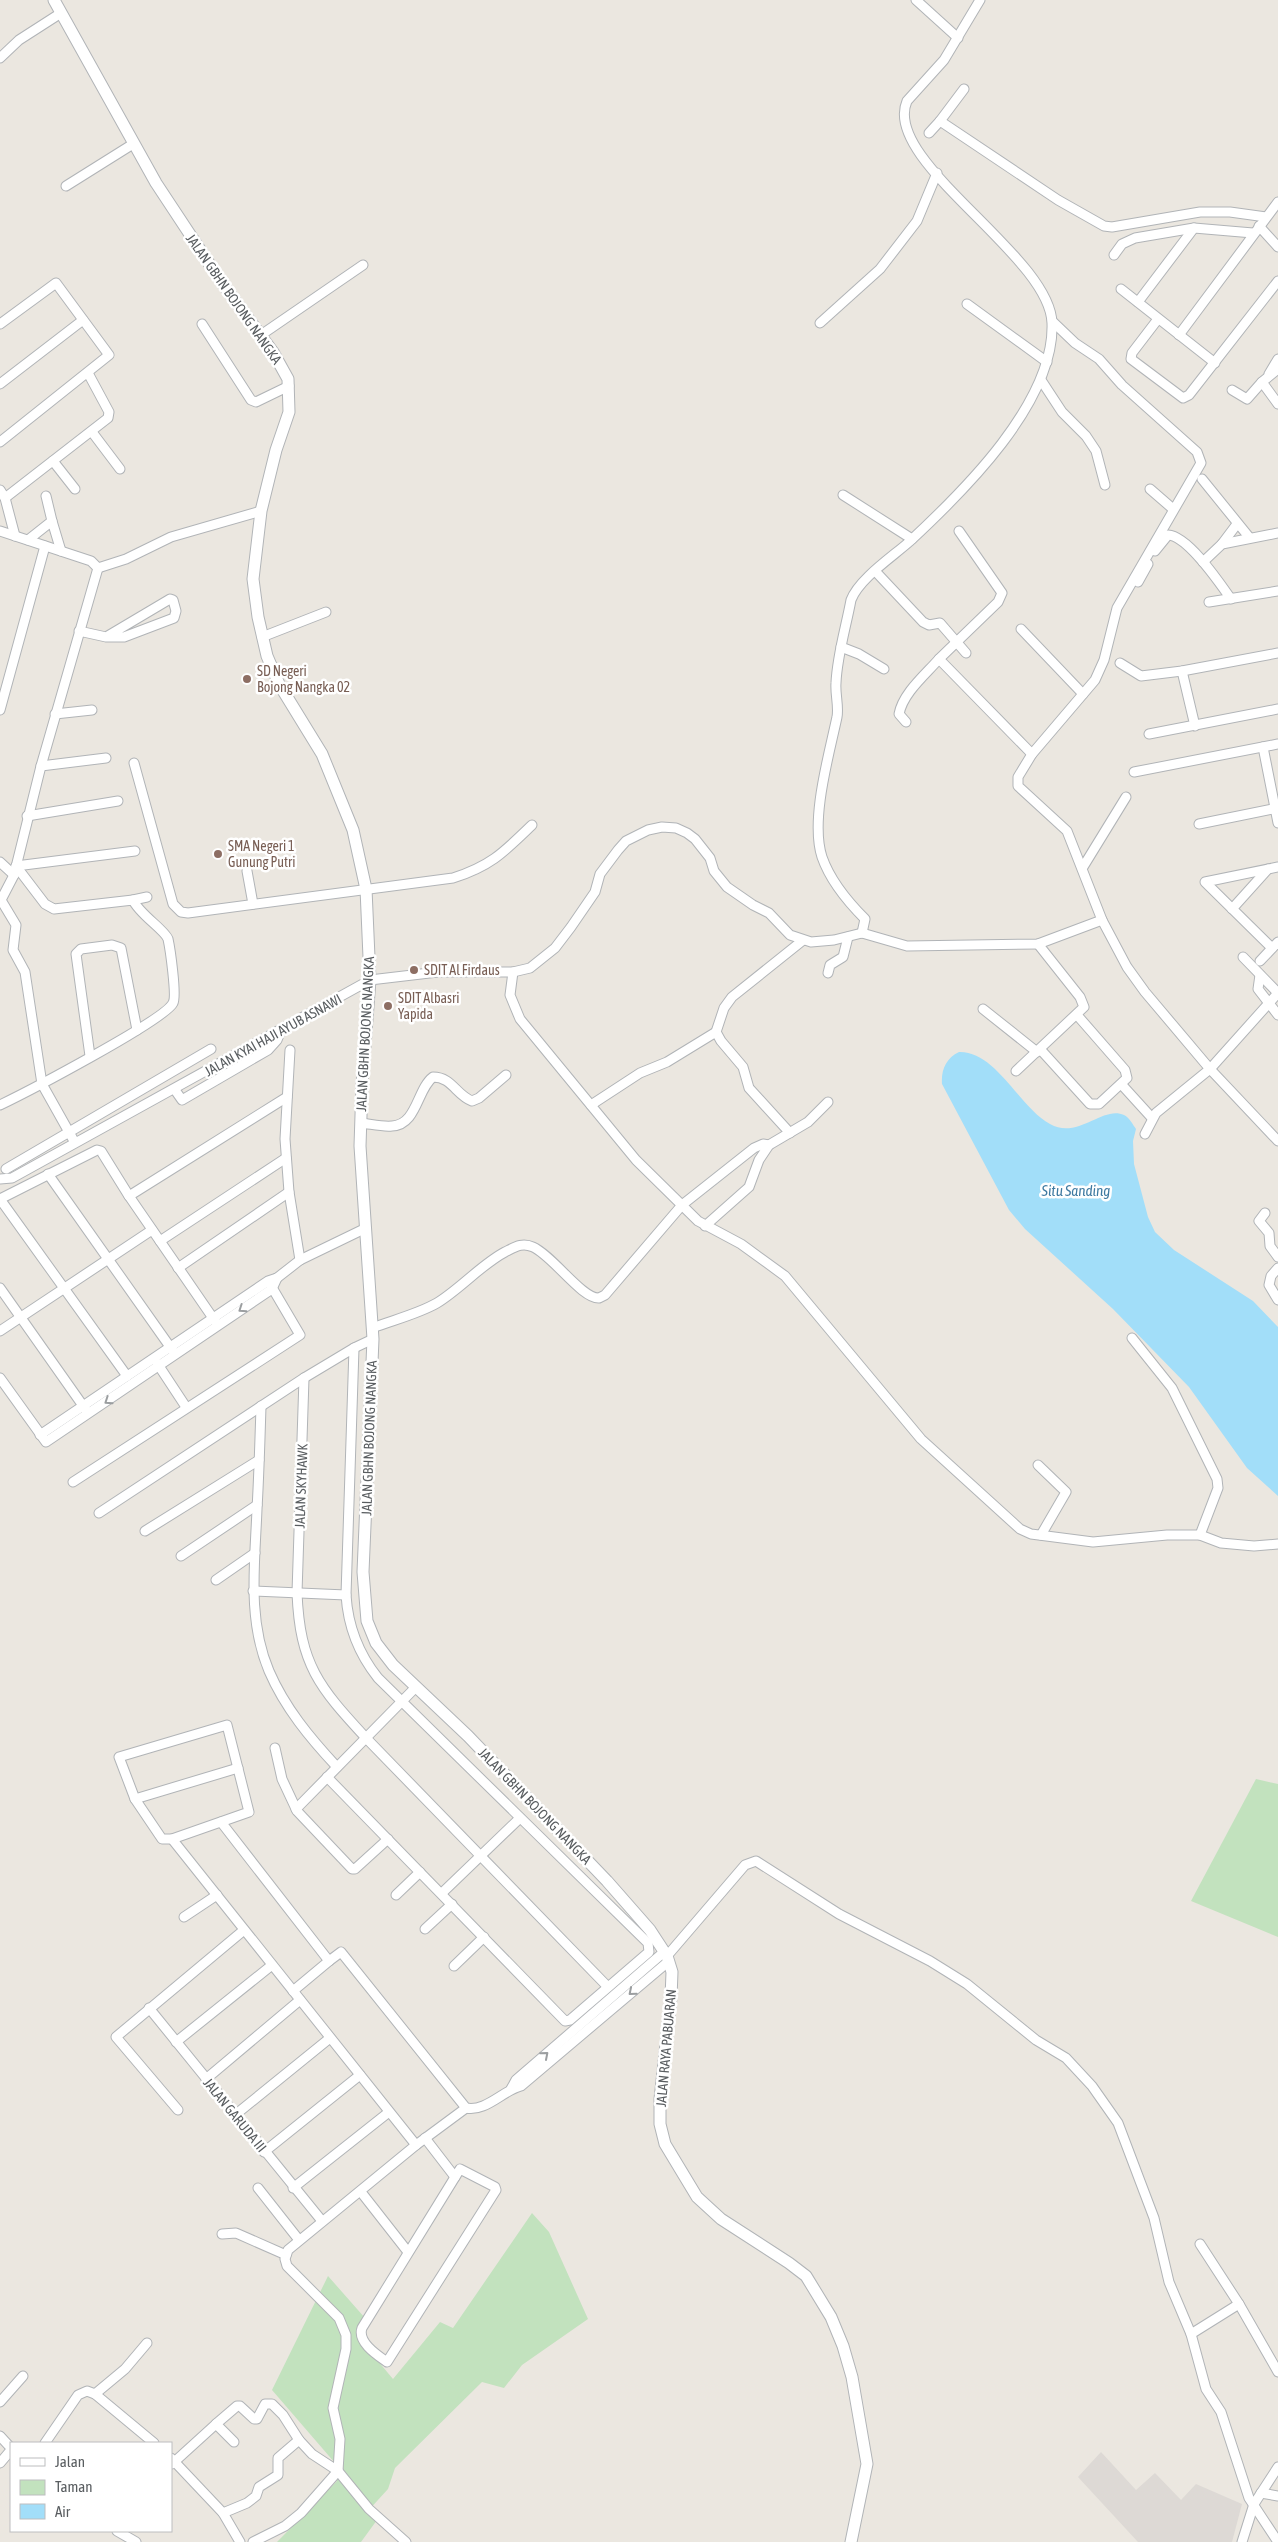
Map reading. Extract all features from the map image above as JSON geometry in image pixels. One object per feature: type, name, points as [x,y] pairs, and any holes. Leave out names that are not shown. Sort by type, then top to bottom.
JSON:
[{"type":"street","name":"JALAN GBHN BOJONG NANGKA","points":[[54,0],[133,144],[198,250],[280,363],[289,386],[289,412],[276,450],[262,511],[253,579],[262,637],[276,677],[322,754],[342,801],[356,838],[366,889],[370,980],[361,1122],[364,1228],[372,1334],[363,1572],[367,1621],[376,1643],[393,1665],[468,1736],[607,1880],[650,1930],[667,1956]]},
{"type":"street","points":[[916,0],[958,38]]},
{"type":"street","points":[[862,932],[865,919],[852,906],[830,875],[822,856],[820,843],[820,795],[837,715],[836,682],[841,647],[854,594],[912,539],[1005,441],[1041,380],[1047,362],[1052,322],[1047,300],[1036,280],[937,173],[906,129],[904,109],[907,101],[944,60],[980,0]]},
{"type":"street","points":[[0,58],[19,40],[61,13]]},
{"type":"street","points":[[929,133],[964,89]]},
{"type":"street","points":[[940,121],[1058,200],[1104,226],[1112,227],[1218,211],[1266,217]]},
{"type":"street","points":[[66,186],[133,144]]},
{"type":"street","points":[[820,323],[880,269],[916,221],[937,173]]},
{"type":"street","points":[[1179,335],[1278,202]]},
{"type":"street","points":[[1138,302],[1194,228]]},
{"type":"street","points":[[1114,255],[1122,244],[1135,238],[1194,228],[1256,230],[1278,247]]},
{"type":"street","points":[[261,335],[363,265]]},
{"type":"street","points":[[1158,319],[1132,353],[1131,359],[1183,398],[1189,395],[1215,363],[1278,281]]},
{"type":"street","points":[[0,324],[56,283],[109,355],[0,442]]},
{"type":"street","points":[[1122,289],[1215,363]]},
{"type":"street","points":[[967,304],[1047,362]]},
{"type":"street","points":[[0,384],[83,320]]},
{"type":"street","points":[[1052,322],[1075,343],[1099,359],[1122,386],[1197,452],[1201,463],[1116,608],[1100,672],[1032,754],[1018,777],[1018,786],[1067,831],[1083,867],[1102,920],[1135,978],[1210,1069],[1278,1141]]},
{"type":"street","points":[[202,324],[251,400],[256,402],[289,386]]},
{"type":"street","points":[[1269,375],[1278,358]]},
{"type":"street","points":[[1232,390],[1247,398],[1269,375],[1278,369]]},
{"type":"street","points":[[88,373],[110,415],[92,432],[53,461],[3,494],[8,534],[91,561],[98,568]]},
{"type":"street","points":[[1041,380],[1062,412],[1086,436],[1096,451],[1105,484]]},
{"type":"street","points":[[1262,382],[1278,404]]},
{"type":"street","points":[[92,432],[120,469]]},
{"type":"street","points":[[53,461],[74,489]]},
{"type":"street","points":[[1202,479],[1249,537]]},
{"type":"street","points":[[1150,489],[1173,509]]},
{"type":"street","points":[[843,495],[912,539]]},
{"type":"street","points":[[46,496],[61,551]]},
{"type":"street","points":[[98,568],[126,559],[171,536],[262,511]]},
{"type":"street","points":[[28,540],[52,521]]},
{"type":"street","points":[[1203,562],[1222,544],[1237,524]]},
{"type":"street","points":[[906,722],[899,714],[902,704],[909,693],[938,659],[998,602],[1002,593],[959,530]]},
{"type":"street","points":[[1222,544],[1249,537],[1278,533]]},
{"type":"street","points":[[1138,582],[1154,553],[1168,535],[1178,537],[1203,562],[1231,599]]},
{"type":"street","points":[[0,710],[45,546]]},
{"type":"street","points":[[74,1142],[42,1084],[26,979],[13,950],[16,925],[0,900],[15,871],[27,816],[98,568]]},
{"type":"street","points":[[876,572],[923,622],[929,625],[940,623],[966,653]]},
{"type":"street","points":[[1209,602],[1278,591]]},
{"type":"street","points":[[79,631],[106,637],[124,637],[174,618],[176,611],[173,600],[170,599],[106,637]]},
{"type":"street","points":[[262,637],[326,612]]},
{"type":"street","points":[[1021,629],[1083,694]]},
{"type":"street","points":[[841,647],[859,654],[884,669]]},
{"type":"street","points":[[1120,663],[1141,676],[1182,671],[1278,653]]},
{"type":"street","points":[[938,659],[1032,754]]},
{"type":"street","points":[[1182,671],[1195,726]]},
{"type":"street","points":[[55,714],[92,710]]},
{"type":"street","points":[[1149,734],[1278,710]]},
{"type":"street","points":[[1134,772],[1278,744]]},
{"type":"street","points":[[1263,747],[1277,809],[1278,823]]},
{"type":"street","points":[[41,766],[106,758]]},
{"type":"street","points":[[134,763],[173,904],[177,909],[188,913],[454,878],[477,870],[499,857],[532,825]]},
{"type":"street","points":[[1083,867],[1126,797]]},
{"type":"street","points":[[27,816],[118,801]]},
{"type":"street","points":[[1199,824],[1277,809]]},
{"type":"street","name":"JALAN KYAI HAJI AYUB ASNAWI","points":[[0,1179],[12,1178],[370,980],[438,972],[513,972],[530,968],[555,948],[595,892],[600,874],[626,841],[637,834],[662,827],[676,828],[695,839],[710,858],[714,872],[727,887],[753,905],[769,913],[790,935],[802,940]]},
{"type":"street","points":[[15,871],[135,851]]},
{"type":"street","points":[[0,862],[15,871],[45,904],[54,909],[147,898]]},
{"type":"street","points":[[1260,961],[1275,945],[1205,884],[1205,880],[1278,867]]},
{"type":"street","points":[[1232,909],[1268,869]]},
{"type":"street","points":[[247,871],[253,904]]},
{"type":"street","points":[[0,1105],[42,1084],[137,1030],[170,1008],[175,997],[176,988],[168,937],[136,907],[133,900]]},
{"type":"street","points":[[591,1105],[640,1073],[667,1062],[716,1032],[724,1008],[732,997],[802,940],[819,942],[848,937],[862,932],[906,946],[1038,944],[1102,920]]},
{"type":"street","points":[[828,973],[830,965],[843,957],[848,937]]},
{"type":"street","points":[[90,1056],[78,979],[76,954],[81,949],[112,944],[121,948],[137,1030]]},
{"type":"street","points":[[1016,1071],[1084,1007],[1084,1003],[1038,944]]},
{"type":"street","points":[[1145,1134],[1152,1118],[1210,1069],[1278,993],[1243,957]]},
{"type":"street","points":[[513,972],[510,995],[520,1019],[636,1160],[705,1226],[741,1244],[785,1276],[921,1439],[1020,1529],[1041,1535],[1093,1542],[1159,1536],[1200,1535],[1221,1543],[1254,1546],[1278,1544]]},
{"type":"street","points":[[1260,975],[1258,989],[1278,1015]]},
{"type":"street","points":[[983,1009],[1038,1050],[1090,1104],[1099,1104],[1122,1085],[1127,1078],[1125,1070],[1077,1015]]},
{"type":"street","points":[[174,1090],[182,1100],[268,1050],[277,1040],[281,1030]]},
{"type":"street","points":[[716,1032],[721,1041],[743,1067],[749,1088],[790,1133]]},
{"type":"street","points":[[290,1050],[286,1158],[289,1192],[300,1260]]},
{"type":"street","points":[[6,1168],[207,1051],[212,1069]]},
{"type":"street","points":[[361,1122],[393,1126],[401,1124],[409,1118],[423,1088],[433,1077],[442,1077],[449,1081],[459,1094],[472,1101],[479,1098],[506,1075]]},
{"type":"street","points":[[1122,1085],[1152,1118]]},
{"type":"street","points":[[129,1196],[287,1097]]},
{"type":"street","points":[[705,1226],[749,1187],[759,1160],[769,1145],[808,1122],[828,1102]]},
{"type":"street","points":[[98,1513],[304,1378],[354,1348],[372,1334],[435,1304],[466,1283],[500,1255],[519,1245],[534,1247],[552,1260],[588,1294],[599,1298],[605,1294],[682,1205],[754,1148],[763,1144],[769,1145]]},
{"type":"street","points":[[127,1376],[0,1199],[99,1150],[216,1322]]},
{"type":"street","points":[[160,1240],[286,1158]]},
{"type":"street","points":[[48,1174],[173,1351]]},
{"type":"street","points":[[178,1268],[289,1192]]},
{"type":"street","points":[[1265,1213],[1259,1221],[1269,1233],[1270,1246],[1278,1257]]},
{"type":"street","points":[[0,1378],[40,1435],[86,1410],[270,1285],[300,1260],[364,1228]]},
{"type":"street","points":[[0,1332],[152,1230]]},
{"type":"street","points":[[1278,1268],[1271,1276],[1269,1286],[1278,1300]]},
{"type":"street","points":[[72,1482],[300,1335],[270,1285]]},
{"type":"street","points":[[0,1288],[86,1410]]},
{"type":"street","points":[[1132,1338],[1172,1388],[1217,1479],[1218,1488],[1200,1535]]},
{"type":"street","points":[[327,1777],[565,2020],[570,2020],[607,1986],[649,1952],[648,1943],[378,1678],[363,1658],[349,1624],[346,1595],[354,1348]]},
{"type":"street","points":[[156,1362],[186,1407]]},
{"type":"street","points":[[86,1410],[127,1376],[156,1362]]},
{"type":"street","name":"JALAN SKYHAWK","points":[[304,1378],[297,1593],[298,1627],[313,1672],[330,1699],[366,1738],[607,1986]]},
{"type":"street","points":[[262,1406],[253,1591],[259,1637],[269,1671],[296,1719],[336,1768]]},
{"type":"street","points":[[145,1531],[259,1460]]},
{"type":"street","points":[[1038,1465],[1066,1492],[1041,1535]]},
{"type":"street","points":[[181,1556],[258,1505]]},
{"type":"street","points":[[216,1580],[255,1553]]},
{"type":"street","points":[[253,1591],[346,1595]]},
{"type":"street","points":[[296,1809],[416,1687]]},
{"type":"street","points":[[224,1725],[228,1726],[249,1812],[172,1839],[162,1839],[135,1799],[118,1759],[120,1756],[224,1725]]},
{"type":"street","points":[[275,1748],[282,1779],[296,1809],[352,1869],[355,1869],[388,1839]]},
{"type":"street","points":[[135,1799],[238,1768]]},
{"type":"street","points":[[442,1893],[520,1818]]},
{"type":"street","points":[[221,1822],[330,1961]]},
{"type":"street","points":[[172,1839],[416,2145]]},
{"type":"street","points":[[253,2542],[285,2526],[301,2513],[338,2470],[340,2439],[334,2408],[344,2362],[346,2335],[339,2318],[287,2266],[286,2255],[288,2250],[416,2145],[466,2108],[480,2109],[508,2091],[521,2086],[667,1956],[745,1865],[756,1861],[839,1914],[930,1961],[967,1984],[1036,2040],[1074,2065],[1114,2116],[1151,2209],[1169,2282],[1191,2334],[1206,2389],[1220,2412],[1249,2498],[1278,2542]]},
{"type":"street","points":[[396,1895],[420,1872]]},
{"type":"street","points":[[184,1918],[216,1895]]},
{"type":"street","points":[[425,1929],[452,1904]]},
{"type":"street","points":[[178,2110],[116,2039],[150,2008],[244,1930]]},
{"type":"street","points":[[454,1966],[484,1937]]},
{"type":"street","points":[[292,1991],[341,1952],[466,2108]]},
{"type":"street","name":"JALAN RAYA PABUARAN","points":[[667,1956],[672,1972],[671,1998],[660,2100],[660,2124],[665,2144],[697,2197],[721,2219],[789,2262],[806,2276],[831,2317],[843,2346],[852,2377],[867,2464],[851,2542]]},
{"type":"street","points":[[176,2042],[272,1965]]},
{"type":"street","points":[[206,2079],[300,2000]]},
{"type":"street","name":"JALAN GARUDA III","points":[[150,2008],[293,2188],[322,2221]]},
{"type":"street","points":[[235,2115],[330,2038]]},
{"type":"street","points":[[264,2152],[360,2075]]},
{"type":"street","points":[[293,2188],[389,2112]]},
{"type":"street","points":[[425,2138],[455,2177]]},
{"type":"street","points":[[460,2169],[464,2169],[495,2186],[496,2190],[387,2362],[372,2351],[362,2339],[360,2332],[408,2252],[460,2169]]},
{"type":"street","points":[[258,2188],[299,2240]]},
{"type":"street","points":[[361,2192],[408,2252]]},
{"type":"street","points":[[222,2234],[236,2233],[286,2255]]},
{"type":"street","points":[[1200,2244],[1239,2304],[1278,2372]]},
{"type":"street","points":[[1191,2334],[1239,2304]]},
{"type":"street","points":[[94,2394],[125,2369],[148,2343]]},
{"type":"street","points":[[0,2402],[24,2376]]},
{"type":"street","points":[[46,2442],[78,2395],[87,2391],[94,2394],[153,2442]]},
{"type":"street","points":[[240,2542],[223,2513],[172,2461],[238,2405],[254,2419],[257,2419],[265,2404],[268,2403],[272,2404],[283,2415],[299,2440],[312,2454],[338,2470],[369,2509],[406,2542]]},
{"type":"street","points":[[216,2424],[234,2442]]},
{"type":"street","points":[[0,2436],[10,2448]]},
{"type":"street","points":[[223,2513],[251,2500],[256,2495],[259,2487],[278,2475],[278,2458],[299,2440]]},
{"type":"street","points":[[0,2463],[10,2450]]},
{"type":"street","points":[[1242,2542],[1254,2504],[1278,2467]]},
{"type":"street","points":[[1261,2493],[1278,2496]]},
{"type":"street","points":[[123,2532],[136,2542]]},
{"type":"shaded area","points":[[1101,2452],[1136,2490],[1155,2473],[1181,2500],[1196,2484],[1242,2504],[1232,2542],[1138,2542],[1078,2477]]},
{"type":"green space","points":[[1256,1779],[1278,1784],[1278,1937],[1191,1901]]},
{"type":"green space","points":[[532,2213],[549,2232],[588,2319],[522,2365],[504,2388],[482,2382],[395,2468],[388,2489],[367,2512],[377,2520],[361,2542],[277,2542],[337,2481],[335,2463],[272,2390],[328,2276],[365,2318],[367,2348],[393,2379],[440,2322],[453,2328]]},
{"type":"water","name":"Situ Sanding","points":[[959,1052],[972,1054],[984,1060],[1007,1081],[1039,1116],[1050,1124],[1060,1128],[1070,1128],[1080,1126],[1108,1114],[1116,1113],[1128,1117],[1131,1121],[1136,1129],[1133,1141],[1134,1164],[1148,1217],[1155,1232],[1174,1250],[1253,1301],[1278,1327],[1278,1496],[1247,1468],[1189,1387],[1113,1309],[1025,1229],[1009,1210],[942,1084],[942,1074],[945,1065]]},
{"type":"place","name":"SD Negeri Bojong Nangka 02","points":[[247,679]]},
{"type":"place","name":"SMA Negeri 1 Gunung Putri","points":[[218,854]]},
{"type":"place","name":"SDIT Al Firdaus","points":[[414,970]]},
{"type":"place","name":"SDIT Albasri Yapida","points":[[388,1006]]}]
